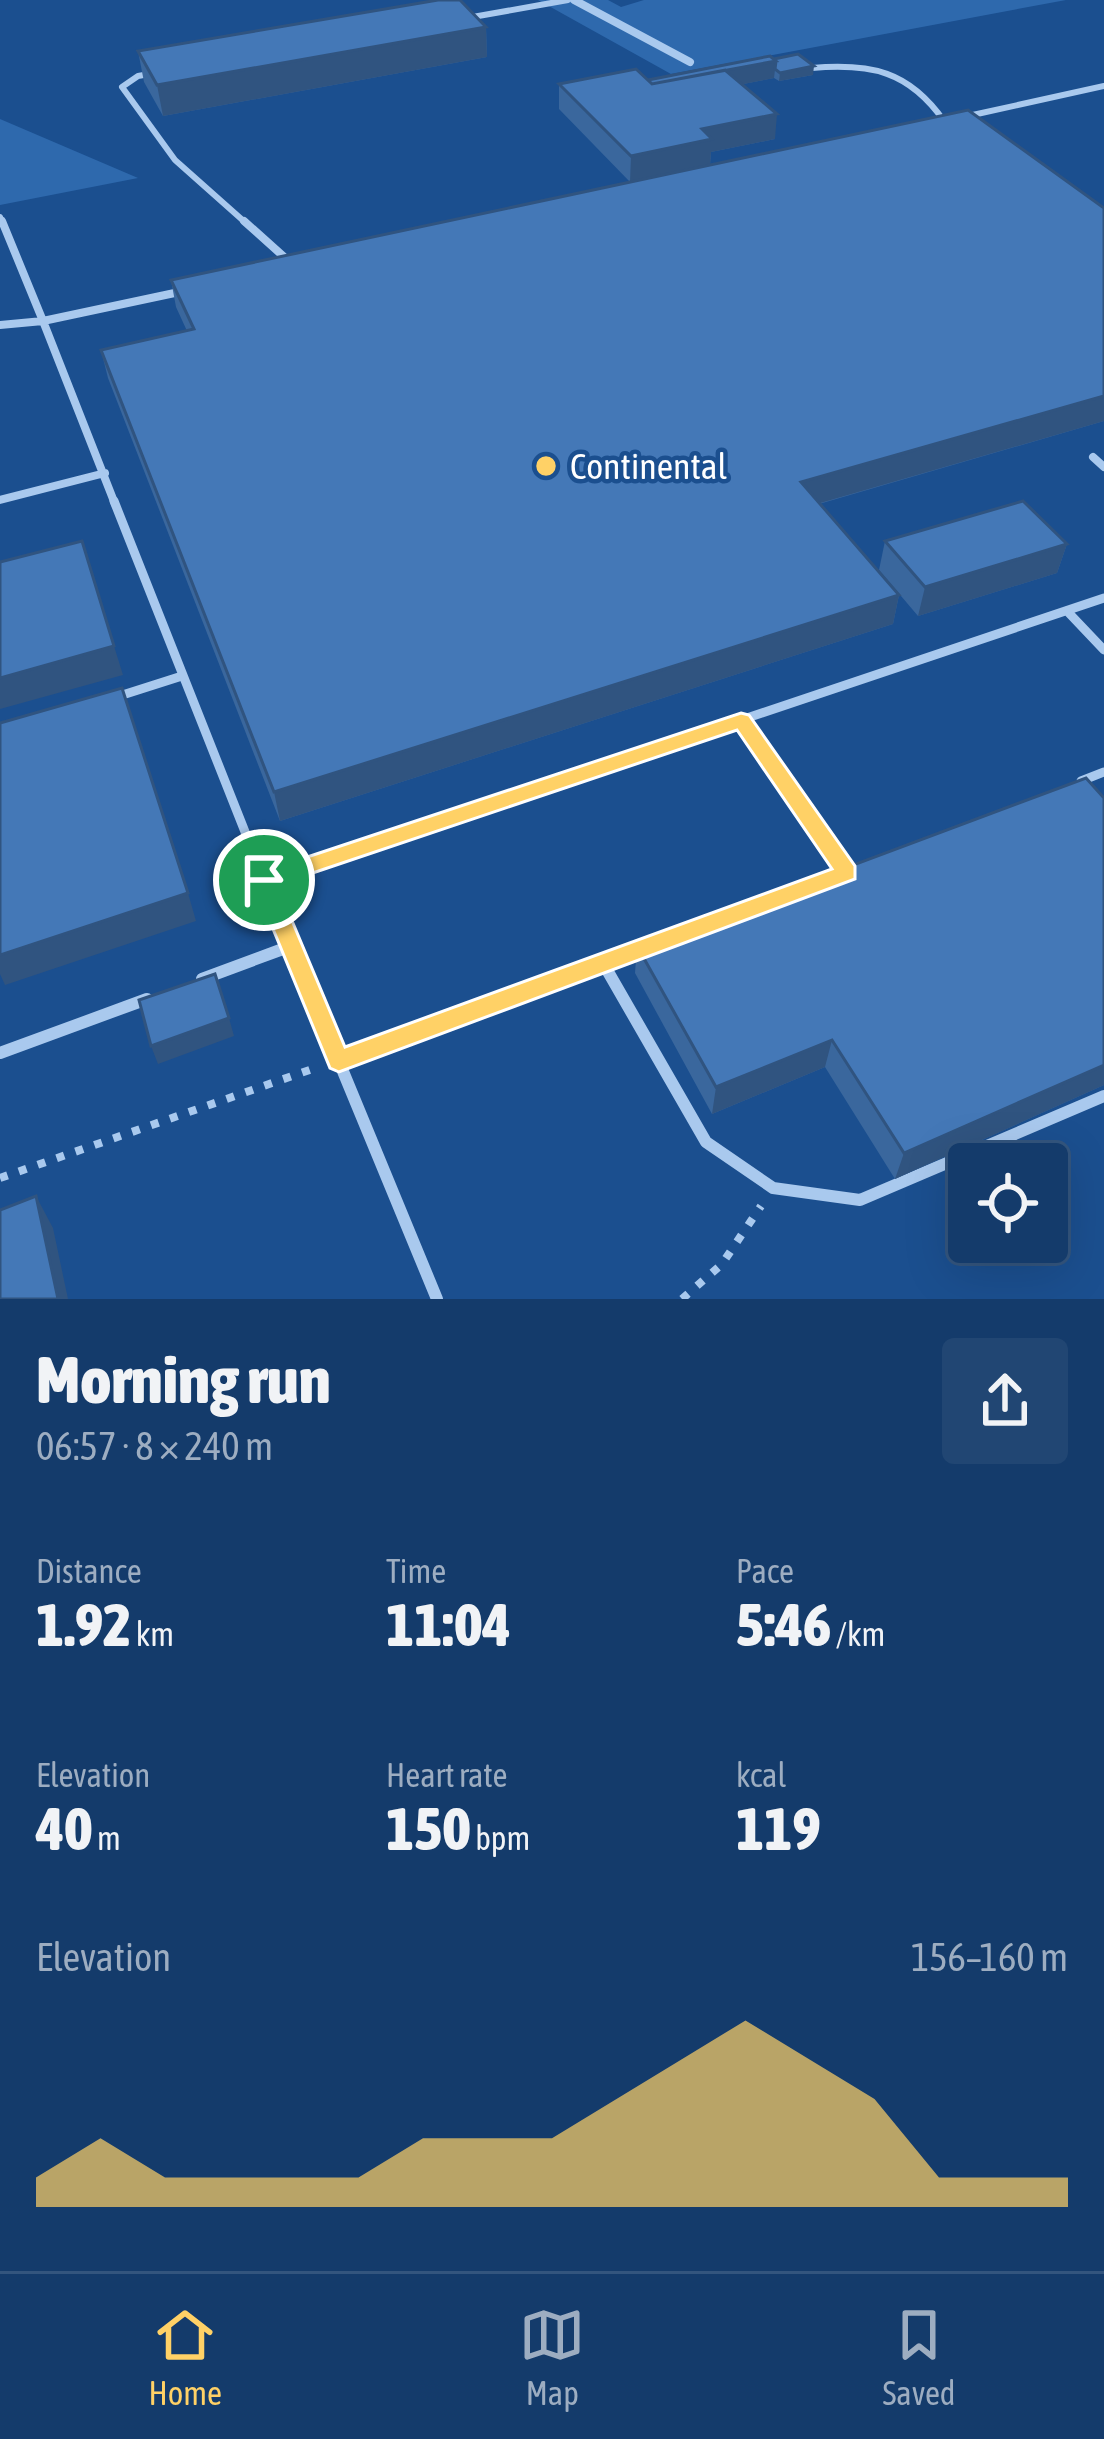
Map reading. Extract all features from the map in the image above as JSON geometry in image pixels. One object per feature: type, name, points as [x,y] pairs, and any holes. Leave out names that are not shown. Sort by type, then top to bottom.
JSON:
[{"type":"street","points":[[571,0],[690,62]]},
{"type":"lane","points":[[450,21],[571,0]]},
{"type":"lane","points":[[812,68],[845,64],[884,69],[921,86],[944,122]]},
{"type":"lane","points":[[160,72],[138,76],[122,87],[176,160],[296,267],[273,272]]},
{"type":"lane","points":[[921,127],[1104,86]]},
{"type":"lane","points":[[960,118],[978,131]]},
{"type":"lane","points":[[0,217],[437,1299]]},
{"type":"lane","points":[[0,325],[43,321],[204,287]]},
{"type":"lane","points":[[1094,457],[1104,467]]},
{"type":"lane","points":[[0,500],[105,473]]},
{"type":"lane","points":[[264,880],[1104,598]]},
{"type":"lane","points":[[1066,611],[1104,650]]},
{"type":"lane","points":[[91,705],[182,676]]},
{"type":"lane","points":[[741,720],[847,872]]},
{"type":"lane","points":[[1061,789],[1104,772]]},
{"type":"lane","points":[[824,880],[868,864]]},
{"type":"lane","points":[[179,987],[291,946]]},
{"type":"lane","points":[[339,1060],[647,947]]},
{"type":"lane","points":[[603,963],[706,1142],[773,1188],[860,1200],[1104,1096]]},
{"type":"lane","points":[[0,1053],[157,995]]},
{"type":"path","points":[[0,1178],[339,1060]]},
{"type":"path","points":[[682,1299],[722,1264],[773,1188]]},
{"type":"shaded area","points":[[538,0],[608,0],[621,7],[644,0],[1066,0],[671,74]]},
{"type":"shaded area","points":[[0,119],[138,178],[0,205]]},
{"type":"building","points":[[460,0],[486,27],[157,85],[138,51]]},
{"type":"building","points":[[798,54],[814,66],[780,73],[775,69],[774,59]]},
{"type":"building","points":[[770,56],[776,61],[652,84],[648,80]]},
{"type":"building","points":[[636,69],[652,84],[725,70],[777,114],[702,129],[712,139],[631,156],[559,84]]},
{"type":"building","name":"Continental","points":[[968,110],[1104,208],[1104,396],[801,482],[899,595],[274,792],[101,350],[194,329],[171,280]]},
{"type":"building","points":[[1023,501],[1067,544],[925,587],[885,541]]},
{"type":"building","points":[[82,541],[114,646],[0,678],[0,562]]},
{"type":"building","points":[[122,688],[188,893],[0,955],[0,723]]},
{"type":"building","points":[[1086,778],[1104,798],[1104,1065],[904,1153],[832,1040],[716,1087],[637,946]]},
{"type":"building","points":[[215,974],[229,1018],[151,1046],[139,1000]]},
{"type":"building","points":[[36,1196],[58,1299],[0,1299],[0,1210]]},
{"type":"place","name":"Continental","points":[[546,466]]},
{"type":"route","points":[[741,720],[847,872],[339,1060],[264,880],[741,720]]}]
